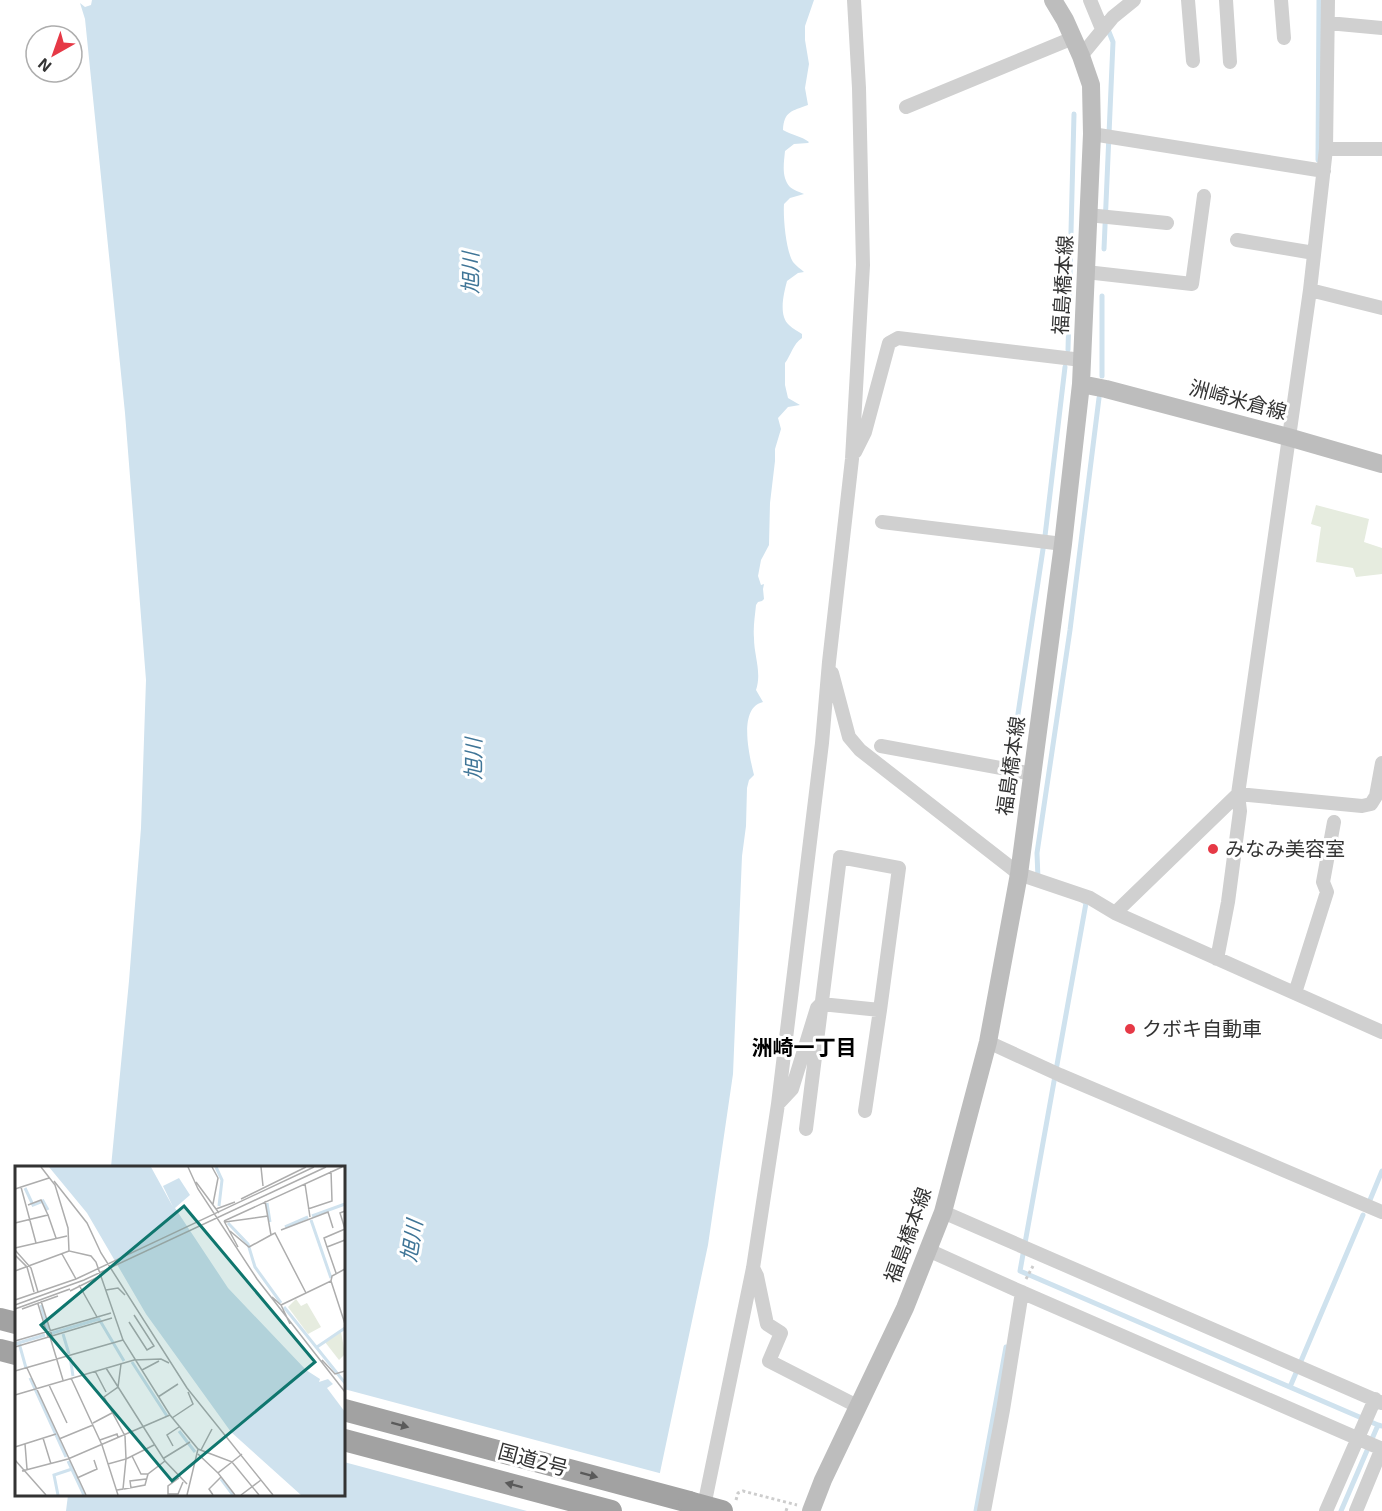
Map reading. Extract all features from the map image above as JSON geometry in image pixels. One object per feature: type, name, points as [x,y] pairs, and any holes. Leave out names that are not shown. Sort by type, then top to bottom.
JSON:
[{"type":"highway","points":[[0,1319],[15,1323]]},
{"type":"highway","points":[[0,1350],[15,1354]]},
{"type":"highway","name":"国道2号","points":[[345,1410],[729,1507]]},
{"type":"highway","name":"国道2号","points":[[345,1440],[611,1511]]},
{"type":"main road","name":"福島橋本線","points":[[805,1508],[823,1480],[859,1407],[905,1308],[943,1212],[1032,878],[1033,774],[1050,543],[1081,384],[1086,272],[1100,217],[1104,135],[1081,56],[1053,0]]},
{"type":"main road","name":"洲崎米倉線","points":[[1081,384],[1288,437],[1382,464]]},
{"type":"street","points":[[703,1511],[753,1268],[778,1104],[822,743],[852,459],[863,265],[859,88],[854,0]]},
{"type":"street","points":[[1090,0],[1106,26]]},
{"type":"street","points":[[1081,56],[1106,26],[1134,0]]},
{"type":"street","points":[[1188,0],[1193,61]]},
{"type":"street","points":[[1226,0],[1230,62]]},
{"type":"street","points":[[1281,0],[1284,38]]},
{"type":"street","points":[[1217,959],[1228,902],[1240,811],[1238,794],[1310,290],[1310,252],[1319,171],[1326,149],[1328,0]]},
{"type":"street","points":[[1328,24],[1382,28]]},
{"type":"street","points":[[906,107],[1073,38]]},
{"type":"street","points":[[1104,135],[1319,171]]},
{"type":"street","points":[[1326,149],[1382,149]]},
{"type":"street","points":[[1086,272],[1192,284],[1204,196]]},
{"type":"street","points":[[1100,217],[1167,223]]},
{"type":"street","points":[[1237,240],[1310,252]]},
{"type":"street","points":[[1310,290],[1382,308]]},
{"type":"street","points":[[852,459],[865,432],[889,344],[898,338],[1082,360]]},
{"type":"street","points":[[882,522],[1050,543]]},
{"type":"street","points":[[829,662],[849,737],[860,750],[1032,878],[1090,898],[1115,913],[1382,1032]]},
{"type":"street","points":[[881,746],[1033,774]]},
{"type":"street","points":[[1115,913],[1238,794],[1362,806],[1371,804],[1376,796],[1382,763]]},
{"type":"street","points":[[1295,993],[1326,892],[1323,882],[1334,822]]},
{"type":"street","points":[[806,1129],[840,857],[899,867],[865,1111]]},
{"type":"street","points":[[778,1104],[792,1089],[817,1008],[821,1004]]},
{"type":"street","points":[[821,1004],[880,1010]]},
{"type":"street","points":[[988,1042],[1382,1212]]},
{"type":"street","points":[[943,1212],[1378,1401],[1356,1511]]},
{"type":"street","points":[[928,1250],[1372,1439]]},
{"type":"street","points":[[753,1268],[757,1276],[767,1324],[781,1333],[769,1360],[859,1407]]},
{"type":"street","points":[[984,1511],[1003,1410],[1020,1288]]},
{"type":"street","points":[[1326,1511],[1372,1439]]},
{"type":"path","points":[[1020,1288],[1029,1272]]},
{"type":"path","points":[[729,1507],[738,1493],[743,1491],[805,1508]]},
{"type":"shaded area","points":[[1316,505],[1369,519],[1364,542],[1382,548],[1382,574],[1356,577],[1353,568],[1316,562],[1321,527],[1311,524]]},
{"type":"water","name":"旭川","points":[[92,0],[814,0],[805,26],[809,64],[805,88],[808,105],[787,115],[783,130],[809,142],[794,144],[785,151],[784,165],[787,183],[791,188],[804,194],[790,198],[784,204],[788,250],[794,263],[804,272],[798,273],[787,281],[783,304],[786,321],[802,334],[802,338],[794,346],[785,363],[785,385],[788,398],[800,405],[788,407],[778,418],[781,429],[775,449],[769,545],[761,560],[758,576],[761,585],[764,584],[764,599],[756,605],[754,645],[758,670],[756,690],[763,702],[755,706],[750,714],[747,734],[754,775],[749,780],[747,788],[742,856],[733,1074],[708,1245],[658,1482],[654,1511],[66,1511],[68,1496],[345,1496],[345,1166],[111,1166],[141,828],[146,680],[125,413],[85,19],[80,3],[85,7],[91,5]]},
{"type":"pier","points":[[345,1389],[663,1474],[657,1511],[527,1511],[345,1462]]},
{"type":"waterway","points":[[1318,160],[1319,0]]},
{"type":"waterway","points":[[1104,249],[1113,42],[1107,27]]},
{"type":"waterway","points":[[1068,350],[1074,114]]},
{"type":"waterway","points":[[1102,296],[1102,376]]},
{"type":"waterway","points":[[1016,727],[1045,536],[1065,367]]},
{"type":"waterway","points":[[1038,879],[1037,853],[1070,630],[1099,398]]},
{"type":"waterway","points":[[1082,900],[1086,903],[1020,1271],[1378,1425]]},
{"type":"waterway","points":[[1370,1200],[1382,1171]]},
{"type":"waterway","points":[[1290,1387],[1363,1215]]},
{"type":"waterway","points":[[976,1511],[1006,1347]]},
{"type":"waterway","points":[[1341,1511],[1378,1425],[1382,1426]]},
{"type":"place","name":"みなみ美容室","points":[[1213,849]]},
{"type":"place","name":"クボキ自動車","points":[[1130,1029]]},
{"type":"district","name":"洲崎一丁目","points":[[804,1048]]}]
